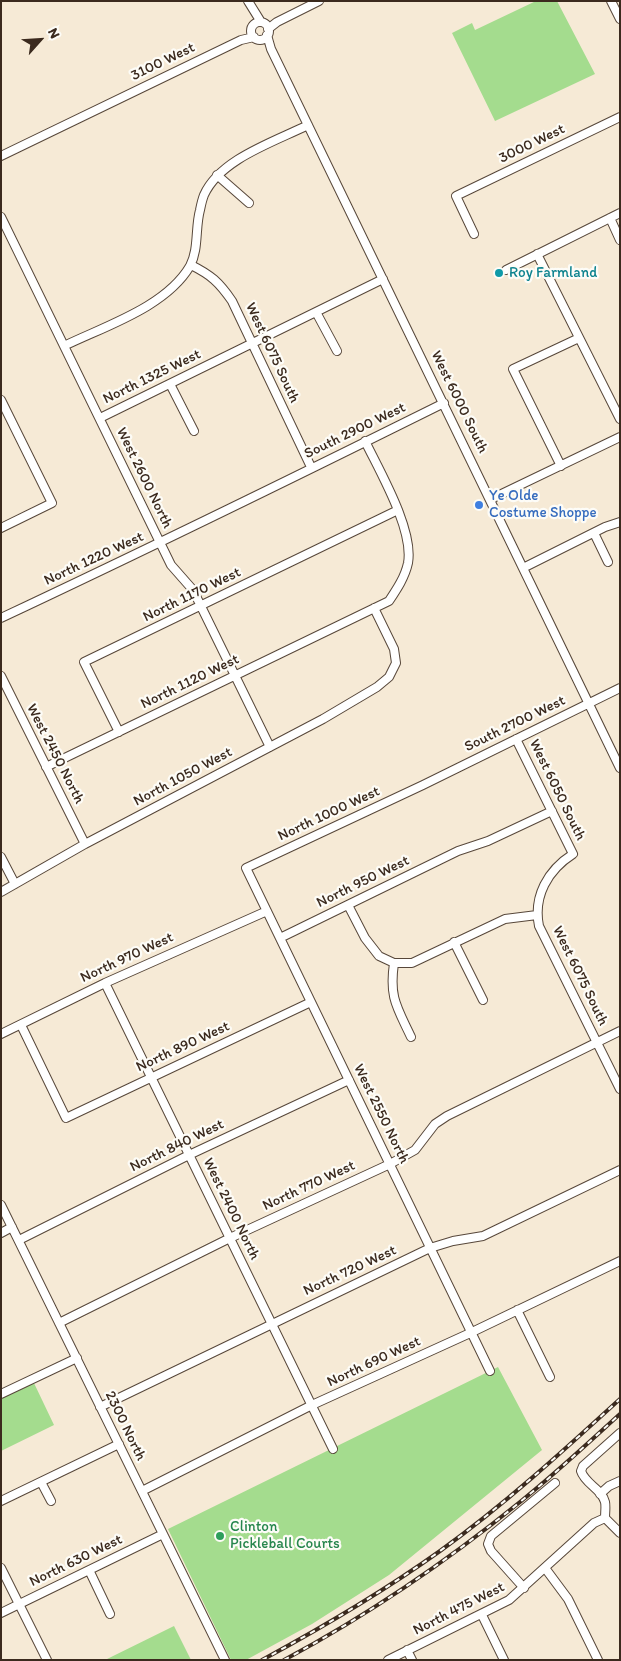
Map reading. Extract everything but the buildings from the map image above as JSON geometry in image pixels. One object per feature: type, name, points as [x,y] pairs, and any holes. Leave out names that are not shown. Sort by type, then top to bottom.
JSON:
[{"type":"street","points":[[261,30],[319,1]]},
{"type":"street","points":[[611,1],[620,20]]},
{"type":"street","name":"West 6000 South","points":[[248,3],[491,499],[620,768]]},
{"type":"street","name":"3100 West","points":[[1,156],[261,30]]},
{"type":"street","name":"3000 West","points":[[474,234],[456,196],[620,117]]},
{"type":"street","points":[[64,346],[148,307],[168,292],[191,265],[197,239],[198,216],[204,195],[218,175],[236,160],[308,125]]},
{"type":"street","points":[[218,175],[249,203]]},
{"type":"street","points":[[506,270],[620,214]]},
{"type":"street","name":"West 2600 North","points":[[1,217],[160,543],[171,564],[193,590],[270,747]]},
{"type":"street","points":[[610,218],[620,240]]},
{"type":"street","points":[[537,254],[620,419]]},
{"type":"street","name":"West 6075 South","points":[[191,265],[211,275],[222,285],[232,301],[311,467]]},
{"type":"street","name":"North 1325 West","points":[[100,418],[383,279]]},
{"type":"street","points":[[316,312],[337,351]]},
{"type":"street","points":[[561,466],[513,369],[579,338]]},
{"type":"street","points":[[170,384],[194,430]]},
{"type":"street","points":[[1,400],[52,503],[1,528]]},
{"type":"street","name":"South 2900 West","points":[[278,485],[311,467],[444,403]]},
{"type":"street","points":[[491,499],[620,437]]},
{"type":"street","points":[[365,441],[398,510]]},
{"type":"street","name":"North 1220 West","points":[[1,618],[278,485]]},
{"type":"street","name":"North 1170 West","points":[[119,732],[84,662],[398,510]]},
{"type":"street","name":"North 1120 West","points":[[46,767],[389,600],[401,584],[408,563],[409,544],[404,523],[398,510]]},
{"type":"street","points":[[523,568],[594,532],[620,522]]},
{"type":"street","points":[[594,532],[608,562]]},
{"type":"street","name":"North 1050 West","points":[[1,892],[85,844],[323,719],[389,677],[396,664],[394,649],[374,608]]},
{"type":"street","name":"West 2450 North","points":[[1,676],[85,844]]},
{"type":"street","name":"South 2700 West","points":[[423,784],[620,688]]},
{"type":"street","name":"West 6050 South","points":[[516,739],[573,854]]},
{"type":"street","name":"North 1000 West","points":[[246,868],[423,784]]},
{"type":"street","name":"North 950 West","points":[[280,938],[458,851],[488,841],[552,812]]},
{"type":"street","name":"West 6075 South","points":[[573,854],[562,861],[541,889],[537,915],[539,926],[620,1089]]},
{"type":"street","points":[[1,857],[15,884]]},
{"type":"street","name":"West 2550 North","points":[[246,868],[490,1372]]},
{"type":"street","points":[[348,905],[365,938],[379,956],[394,963],[412,963],[493,923],[505,919],[537,915]]},
{"type":"street","name":"North 970 West","points":[[1,1034],[105,983],[267,911]]},
{"type":"street","points":[[454,942],[483,1000]]},
{"type":"street","points":[[394,963],[391,989],[395,1003],[411,1037]]},
{"type":"street","name":"West 2400 North","points":[[105,983],[333,1449]]},
{"type":"street","name":"North 890 West","points":[[21,1025],[66,1118],[311,1002]]},
{"type":"street","name":"North 770 West","points":[[60,1323],[230,1238],[390,1164],[415,1150],[436,1124],[447,1116],[620,1031]]},
{"type":"street","name":"North 840 West","points":[[19,1240],[190,1155],[349,1080]]},
{"type":"street","name":"North 720 West","points":[[100,1407],[430,1248],[453,1241],[483,1236],[617,1171]]},
{"type":"street","name":"2300 North","points":[[1,1205],[225,1660]]},
{"type":"street","points":[[1,1233],[12,1227]]},
{"type":"street","name":"North 690 West","points":[[142,1491],[312,1405],[619,1264]]},
{"type":"street","points":[[517,1310],[550,1377]]},
{"type":"street","points":[[1,1394],[77,1358]]},
{"type":"street","points":[[620,1433],[583,1466],[581,1470],[582,1476],[605,1501],[605,1518],[620,1533]]},
{"type":"street","points":[[1,1501],[119,1444]]},
{"type":"street","points":[[600,1494],[609,1486],[620,1481]]},
{"type":"street","points":[[41,1482],[51,1500]]},
{"type":"street","points":[[524,1588],[491,1551],[488,1544],[491,1536],[555,1483]]},
{"type":"street","name":"North 475 West","points":[[388,1660],[509,1600],[594,1523],[605,1518]]},
{"type":"street","name":"North 630 West","points":[[1,1613],[163,1534]]},
{"type":"street","points":[[1,1568],[47,1660]]},
{"type":"street","points":[[545,1568],[568,1599],[598,1660]]},
{"type":"street","points":[[88,1570],[110,1614]]},
{"type":"street","points":[[482,1615],[504,1660]]},
{"type":"street","points":[[408,1650],[412,1660]]},
{"type":"green space","points":[[536,1],[557,1],[595,74],[495,121],[452,33],[472,23],[475,30]]},
{"type":"green space","points":[[498,1367],[542,1450],[389,1575],[312,1624],[246,1660],[231,1660],[168,1529]]},
{"type":"green space","points":[[33,1381],[54,1425],[1,1451],[1,1397]]},
{"type":"green space","points":[[174,1626],[191,1660],[105,1660]]},
{"type":"railway","points":[[262,1660],[353,1608],[440,1551],[510,1497],[620,1399]]},
{"type":"railway","points":[[284,1660],[346,1625],[406,1587],[464,1546],[571,1459],[620,1414]]},
{"type":"place","name":"Roy Farmland","points":[[499,273]]},
{"type":"place","name":"Ye Olde Costume Shoppe","points":[[479,505]]},
{"type":"place","name":"Clinton Pickleball Courts","points":[[220,1536]]}]
